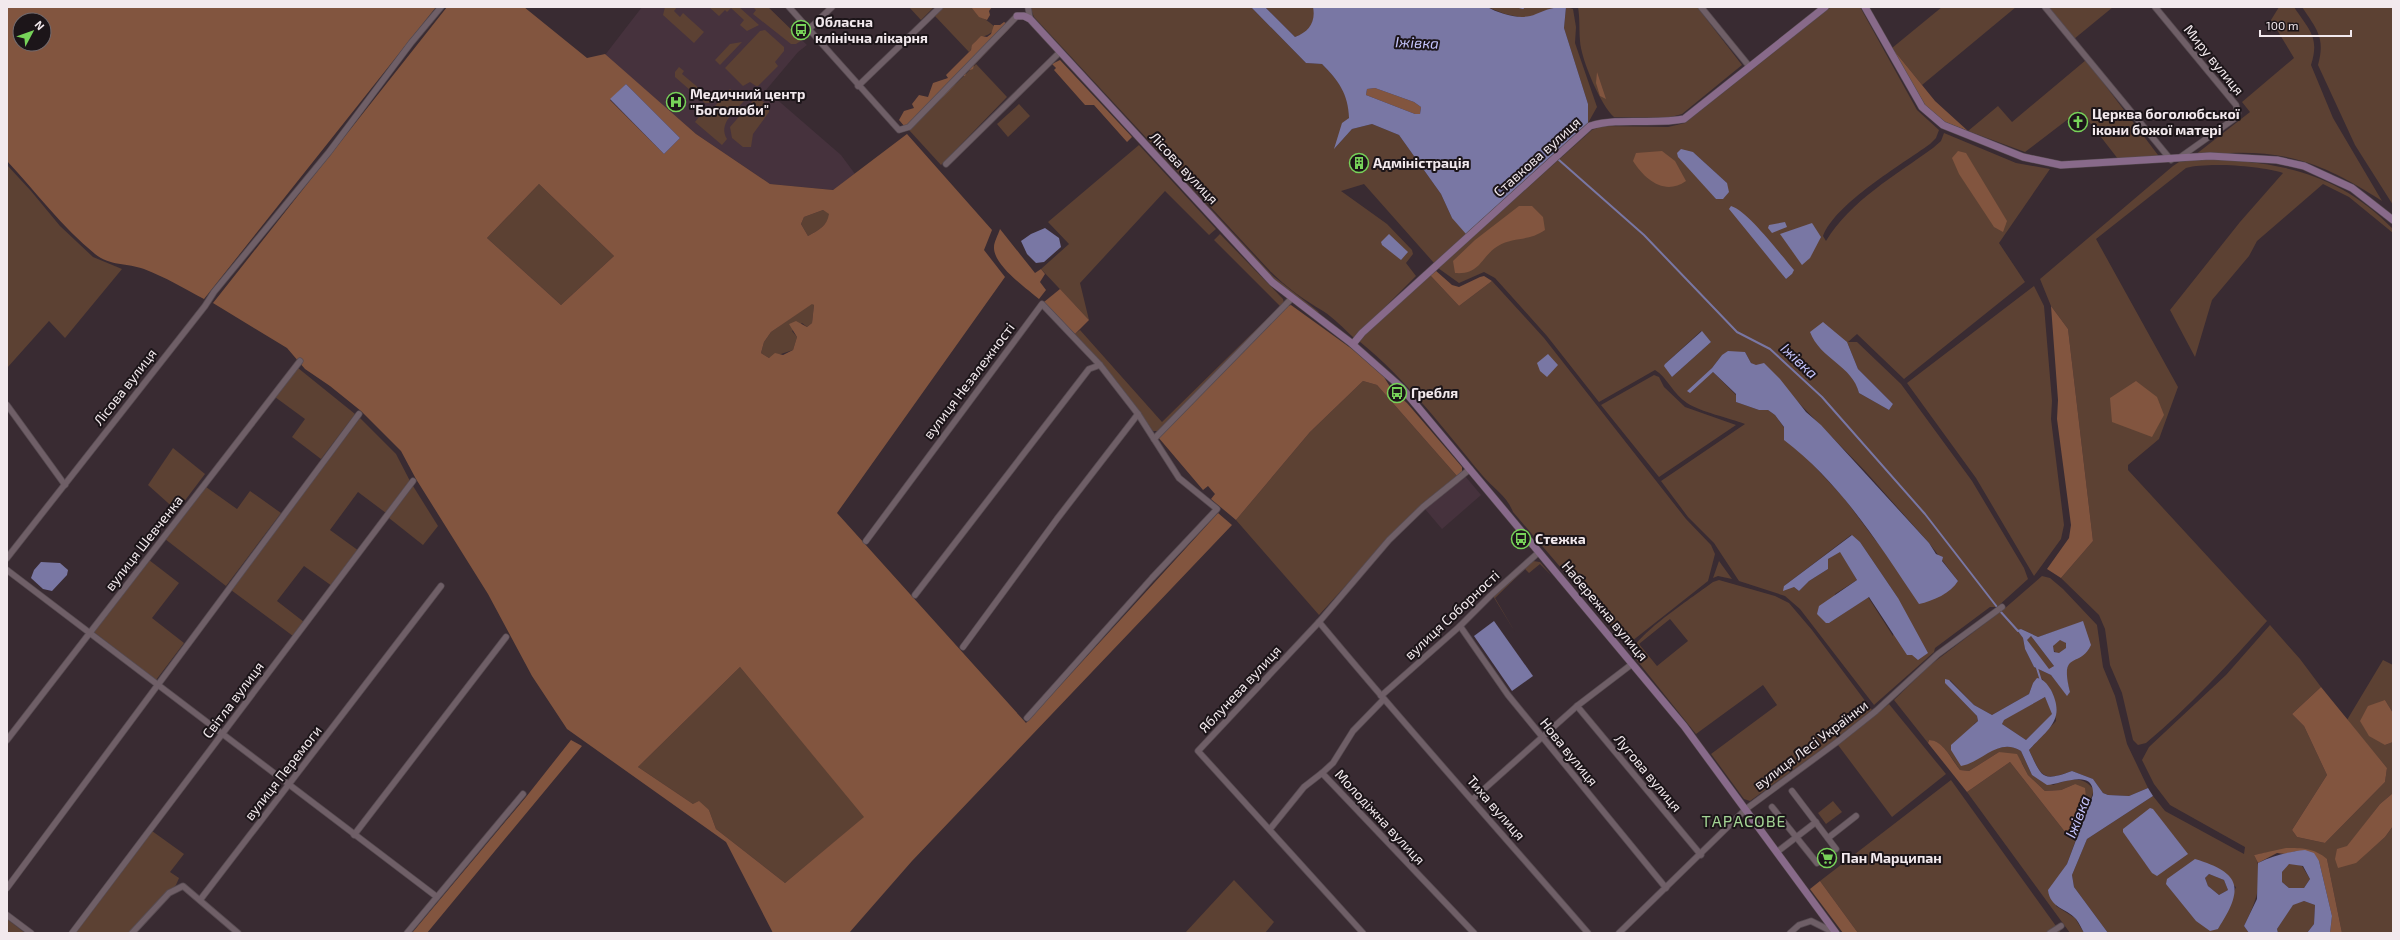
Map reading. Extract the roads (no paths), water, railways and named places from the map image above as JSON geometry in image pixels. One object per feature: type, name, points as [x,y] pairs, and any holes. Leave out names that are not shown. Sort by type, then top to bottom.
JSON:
[{"type":"street","name":"Лісова вулиця","points":[[7,558],[205,306],[214,292],[329,152],[411,43],[441,7]]},
{"type":"street","points":[[789,7],[894,128],[899,130],[906,129],[1017,16],[1024,16],[1030,19]]},
{"type":"street","points":[[809,29],[832,7]]},
{"type":"street","points":[[858,86],[940,7]]},
{"type":"street","points":[[1028,7],[1030,19]]},
{"type":"street","points":[[1701,7],[1749,66]]},
{"type":"street","name":"Ставкова вулиця","points":[[1353,344],[1379,317],[1590,126],[1602,122],[1668,122],[1684,119],[1825,7]]},
{"type":"street","points":[[1865,7],[1922,107],[1944,125],[2023,157],[2061,165],[2238,156],[2277,160],[2304,166],[2352,188],[2393,220]]},
{"type":"street","points":[[2045,7],[2175,159]]},
{"type":"street","name":"Миру вулиця","points":[[2155,7],[2238,110],[2234,120],[2175,159]]},
{"type":"street","name":"Лісова вулиця","points":[[1030,19],[1272,282],[1292,299]]},
{"type":"street","points":[[946,164],[1060,52]]},
{"type":"street","points":[[1154,439],[1292,299]]},
{"type":"street","name":"Набережна вулиця","points":[[1292,299],[1353,344],[1402,388],[1684,726],[1836,933]]},
{"type":"street","name":"вулиця Незалежності","points":[[866,541],[1042,304],[1100,365],[1138,414],[1179,478],[1217,509],[1152,578],[1027,718]]},
{"type":"street","name":"вулиця Шевченка","points":[[7,740],[300,361]]},
{"type":"street","points":[[915,595],[1089,370],[1100,365]]},
{"type":"street","points":[[7,405],[65,485]]},
{"type":"street","points":[[7,888],[156,684],[359,414]]},
{"type":"street","points":[[962,647],[1057,519],[1138,414]]},
{"type":"street","name":"Яблунева вулиця","points":[[1361,931],[1198,751],[1319,622],[1389,540],[1423,507],[1470,468]]},
{"type":"street","name":"Світла вулиця","points":[[72,933],[413,481]]},
{"type":"street","name":"вулиця Соборності","points":[[1382,698],[1539,552]]},
{"type":"street","points":[[7,570],[436,897]]},
{"type":"street","name":"вулиця Перемоги","points":[[200,900],[441,586]]},
{"type":"street","name":"вулиця Лесі Українки","points":[[1619,933],[1701,855],[1746,809],[1837,742],[1889,700],[1938,654],[2002,607]]},
{"type":"street","name":"Тиха вулиця","points":[[1319,622],[1382,698],[1473,799],[1588,933]]},
{"type":"street","name":"Нова вулиця","points":[[1460,626],[1508,696],[1541,738],[1666,888]]},
{"type":"street","points":[[354,835],[506,637]]},
{"type":"street","points":[[1473,799],[1577,706],[1632,664]]},
{"type":"street","points":[[1322,773],[1333,763],[1353,731],[1382,698]]},
{"type":"street","name":"Лугова вулиця","points":[[1577,706],[1701,855]]},
{"type":"street","name":"Молодіжна вулиця","points":[[1270,829],[1304,787],[1322,773],[1474,933]]},
{"type":"street","points":[[1792,791],[1836,849]]},
{"type":"street","points":[[407,933],[523,794]]},
{"type":"street","points":[[1772,807],[1817,864]]},
{"type":"street","points":[[1828,838],[1856,816]]},
{"type":"street","points":[[1777,852],[1816,822]]},
{"type":"street","points":[[132,933],[176,888],[183,886],[238,933]]},
{"type":"street","points":[[7,915],[31,933]]},
{"type":"street","points":[[1790,933],[1799,925],[1811,921],[1836,933]]},
{"type":"street","points":[[2050,933],[2061,926]]},
{"type":"street","points":[[1354,933],[1361,931]]},
{"type":"water","points":[[1251,7],[1265,7],[1295,37],[1300,35],[1310,26],[1314,12],[1313,7],[1487,7],[1511,16],[1524,17],[1557,7],[1566,7],[1564,28],[1588,104],[1588,123],[1466,234],[1452,218],[1441,194],[1399,135],[1372,124],[1352,129],[1334,149],[1342,123],[1349,118],[1347,102],[1342,88],[1322,64],[1306,63]],"holes":[[[1375,88],[1414,102],[1421,107],[1420,114],[1415,114],[1366,95],[1367,89]]]},
{"type":"water","points":[[626,84],[680,138],[664,154],[610,99]]},
{"type":"water","points":[[1681,149],[1693,152],[1727,183],[1729,192],[1723,199],[1716,199],[1678,157],[1677,153]]},
{"type":"water","points":[[1731,206],[1755,224],[1794,270],[1786,279],[1729,209]]},
{"type":"water","points":[[1785,222],[1787,227],[1772,233],[1768,228],[1769,225]]},
{"type":"water","points":[[1812,223],[1821,237],[1810,258],[1802,265],[1780,234]]},
{"type":"water","points":[[1045,228],[1059,238],[1061,247],[1044,262],[1036,263],[1027,254],[1021,241],[1031,234]]},
{"type":"water","points":[[1389,234],[1408,252],[1401,260],[1382,245],[1381,242]]},
{"type":"water","points":[[1823,322],[1847,342],[1858,369],[1893,404],[1889,410],[1859,393],[1856,384],[1850,376],[1821,349],[1815,341],[1810,332]]},
{"type":"water","points":[[1702,331],[1711,342],[1672,377],[1664,366],[1665,364]]},
{"type":"water","points":[[1728,351],[1745,352],[1751,363],[1756,365],[1764,363],[1780,379],[1806,412],[1821,425],[1929,543],[1936,554],[1943,557],[1942,561],[1958,581],[1951,589],[1936,599],[1919,604],[1874,538],[1841,495],[1805,457],[1784,440],[1784,427],[1775,415],[1768,410],[1759,410],[1736,402],[1736,394],[1713,372],[1690,393],[1687,391],[1712,368],[1722,355]]},
{"type":"water","points":[[1548,354],[1558,365],[1547,377],[1540,371],[1537,363]]},
{"type":"water","points":[[1852,535],[1860,542],[1898,598],[1928,653],[1918,660],[1912,655],[1907,655],[1869,597],[1829,623],[1826,623],[1817,614],[1819,606],[1857,580],[1840,552],[1828,559],[1828,569],[1809,581],[1799,591],[1794,587],[1783,591],[1784,586]]},
{"type":"water","points":[[41,562],[60,563],[68,570],[67,575],[52,591],[43,589],[31,578],[34,570]]},
{"type":"water","points":[[1494,621],[1533,676],[1512,691],[1474,636]]},
{"type":"water","points":[[2083,621],[2091,645],[2082,656],[2072,661],[2069,665],[2067,670],[2067,679],[2070,692],[2067,696],[2051,675],[2034,667],[2025,649],[2023,638],[2017,630],[2021,629],[2038,637]],"holes":[[[2031,636],[2054,666],[2049,669],[2027,640]],[[2060,640],[2066,643],[2066,648],[2059,653],[2054,652],[2053,646]]]},
{"type":"water","points":[[2037,678],[2042,679],[2045,682],[2051,690],[2057,709],[2056,717],[2053,723],[2029,750],[2040,772],[2049,777],[2072,771],[2093,779],[2103,793],[2108,795],[2129,796],[2148,788],[2153,796],[2087,839],[2072,875],[2074,887],[2108,933],[2084,933],[2072,915],[2052,901],[2048,890],[2067,864],[2093,795],[2092,787],[2088,782],[2075,780],[2047,785],[2032,775],[2021,751],[2013,747],[1998,749],[1969,764],[1961,766],[1951,750],[1951,745],[1978,721],[1977,716],[1945,683],[1945,679],[1949,680],[1974,705],[1992,715],[2029,694],[2033,683]],"holes":[[[2045,697],[2052,714],[2026,740],[2002,724],[2004,720]]]},
{"type":"water","points":[[2150,808],[2153,809],[2188,854],[2157,876],[2152,873],[2123,832],[2123,829]]},
{"type":"water","points":[[2305,850],[2314,853],[2319,861],[2332,916],[2330,933],[2307,933],[2314,924],[2315,905],[2304,901],[2293,905],[2277,929],[2278,933],[2249,933],[2244,926],[2257,899],[2258,863],[2275,856]],"holes":[[[2289,864],[2303,866],[2310,879],[2304,888],[2289,888],[2282,882],[2282,872]]]},
{"type":"water","points":[[2195,859],[2211,864],[2222,870],[2230,877],[2234,884],[2235,893],[2232,903],[2218,929],[2210,931],[2196,921],[2166,884],[2167,879]],"holes":[[[2209,874],[2224,880],[2228,890],[2219,895],[2208,886],[2205,878]]]},
{"type":"waterway","points":[[1519,7],[1523,8]]},
{"type":"waterway","name":"Іжівка","points":[[1559,160],[1644,235],[1737,332],[1770,349],[1822,397],[1925,514],[1997,607]]},
{"type":"waterway","name":"Іжівка","points":[[2000,611],[2018,631]]},
{"type":"waterway","name":"Іжівка","points":[[2037,668],[2041,681]]},
{"type":"place","name":"Обласна клінічна лікарня","points":[[801,30]]},
{"type":"place","name":"Медичний центр \"Боголюби\"","points":[[676,102]]},
{"type":"place","name":"Церква боголюбської ікони божої матері","points":[[2078,122]]},
{"type":"place","name":"Адміністрація","points":[[1359,163]]},
{"type":"place","name":"Гребля","points":[[1397,393]]},
{"type":"place","name":"Стежка","points":[[1521,539]]},
{"type":"place","name":"Пан Марципан","points":[[1827,858]]},
{"type":"district","name":"ТАРАСОВЕ","points":[[1744,821]]}]
